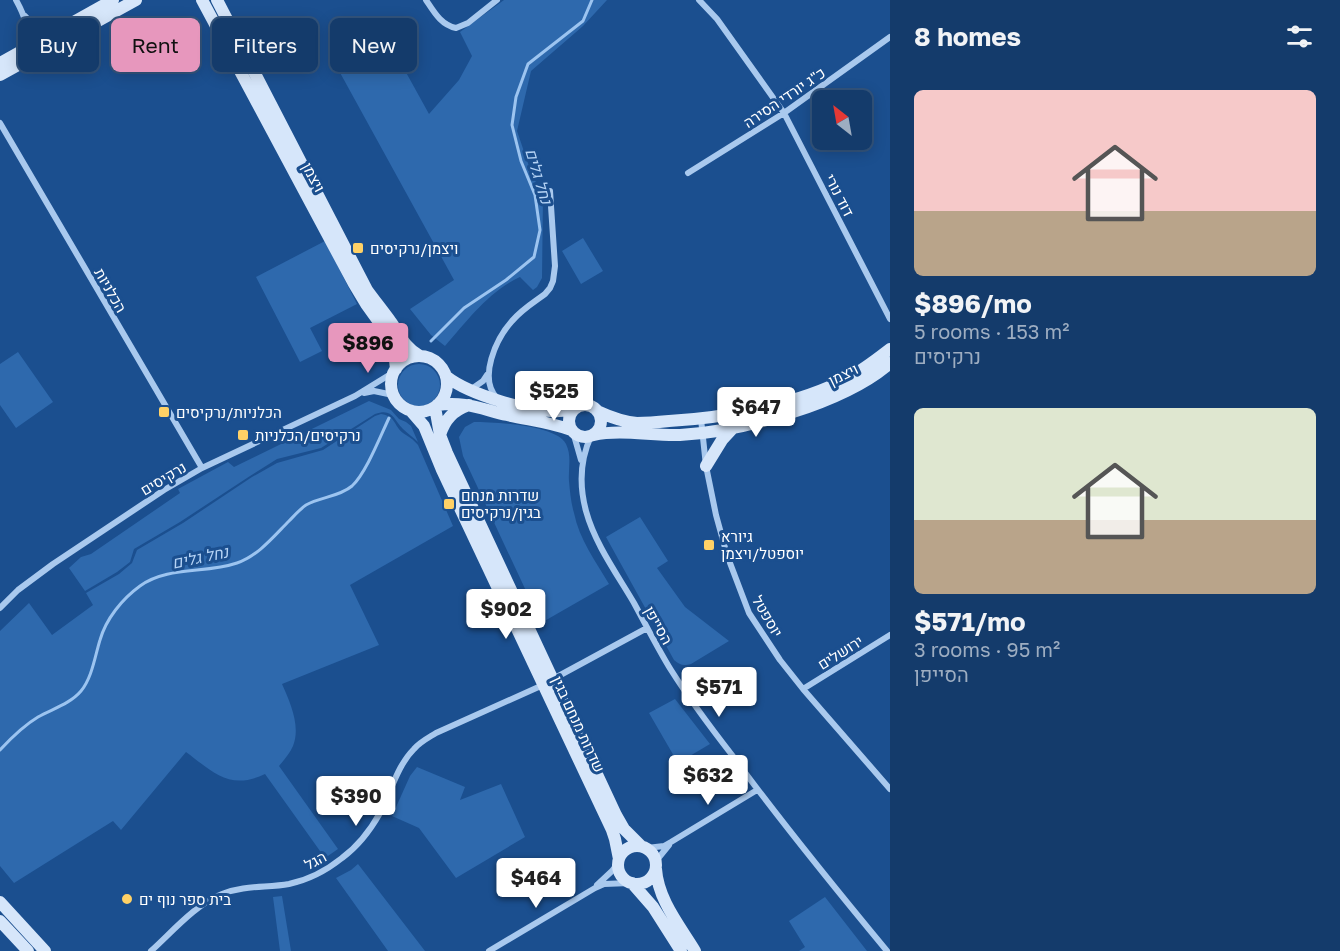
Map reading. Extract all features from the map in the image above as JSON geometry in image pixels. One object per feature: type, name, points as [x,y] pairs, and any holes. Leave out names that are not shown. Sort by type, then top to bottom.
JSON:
[{"type":"street","points":[[16,0],[25,18]]},
{"type":"street","points":[[81,18],[113,0]]},
{"type":"street","points":[[0,75],[136,0]]},
{"type":"street","name":"ויצמן","points":[[202,0],[354,284],[389,336],[394,351],[395,370]]},
{"type":"street","name":"ויצמן","points":[[216,0],[367,290],[405,344],[420,356]]},
{"type":"street","points":[[426,0],[440,20],[456,28],[468,23],[497,0]]},
{"type":"street","name":"דוד נורי","points":[[699,0],[717,19],[784,113],[890,319]]},
{"type":"street","points":[[24,15],[27,18]]},
{"type":"street","name":"כ\"ג יורדי הסירה","points":[[688,172],[784,113],[890,37]]},
{"type":"street","points":[[0,63],[18,53]]},
{"type":"street","name":"הכלניות","points":[[0,123],[202,468]]},
{"type":"street","points":[[500,400],[491,391],[488,375],[493,356],[506,330],[516,317],[546,294],[553,281],[555,266],[550,191]]},
{"type":"street","name":"ויצמן","points":[[597,411],[636,423],[701,419],[773,405],[820,391],[849,378],[890,348]]},
{"type":"street","points":[[420,356],[429,357],[437,362],[447,377],[455,383],[500,400],[549,411],[588,406],[597,411],[601,422],[600,427],[592,435],[583,437],[549,422],[505,415],[459,403],[436,406],[424,412],[411,411],[399,403],[393,395],[392,377],[402,362],[410,357],[420,356]]},
{"type":"street","name":"ויצמן","points":[[592,435],[611,432],[660,435],[701,432],[772,418],[815,404],[855,386],[877,374],[890,363]]},
{"type":"street","name":"נרקיסים","points":[[0,608],[18,590],[53,564],[138,506],[202,468],[355,396],[395,370]]},
{"type":"street","points":[[470,390],[488,375]]},
{"type":"street","points":[[436,406],[445,395],[447,377]]},
{"type":"street","name":"נרקיסים","points":[[355,396],[374,391],[393,395]]},
{"type":"street","points":[[440,435],[449,417],[469,405]]},
{"type":"street","name":"שדרות מנחם בגין","points":[[436,406],[440,435],[612,830],[618,861]]},
{"type":"street","points":[[572,431],[569,425],[570,415],[577,407]]},
{"type":"street","name":"שדרות מנחם בגין","points":[[411,411],[424,426],[442,470],[616,815],[624,829],[644,847]]},
{"type":"street","name":"יוספטל","points":[[701,419],[706,466],[716,515],[749,612],[780,660],[803,689],[890,789]]},
{"type":"street","points":[[706,466],[722,440],[734,427]]},
{"type":"street","name":"הסייפן","points":[[572,431],[578,444],[582,463],[582,494],[589,522],[671,670],[757,790],[887,951]]},
{"type":"street","name":"הסייפן","points":[[582,463],[585,449],[592,435]]},
{"type":"street","name":"הגל","points":[[151,951],[196,910],[220,894],[248,887],[291,884],[310,877],[339,860],[356,846],[380,814],[398,774],[414,749],[424,740],[548,682],[648,628]]},
{"type":"street","name":"ירושלים","points":[[803,689],[890,635]]},
{"type":"street","points":[[595,888],[612,871],[623,852],[628,848],[664,846],[757,790]]},
{"type":"street","points":[[489,951],[604,884],[647,881],[652,877],[656,864],[671,842]]},
{"type":"street","points":[[644,847],[652,852],[663,899],[695,951]]},
{"type":"street","points":[[618,861],[621,875],[653,907],[681,951]]},
{"type":"street","points":[[0,902],[45,951]]},
{"type":"street","points":[[0,921],[28,951]]},
{"type":"shaded area","points":[[504,0],[607,0],[583,26],[531,71],[517,131],[532,175],[543,195],[542,278],[533,290],[520,277],[498,290],[479,307],[445,346],[431,335],[410,309],[454,280],[340,72],[406,72],[429,114],[459,80],[472,56],[460,32]]},
{"type":"shaded area","points":[[583,238],[603,271],[581,284],[562,251]]},
{"type":"shaded area","points":[[325,241],[357,304],[310,328],[322,351],[300,362],[256,277]]},
{"type":"shaded area","points":[[18,352],[53,402],[16,428],[0,405],[0,364]]},
{"type":"shaded area","points":[[419,364],[427,365],[434,370],[439,377],[439,393],[434,400],[427,405],[419,406],[411,405],[404,400],[399,393],[398,385],[399,377],[404,370],[411,365]]},
{"type":"shaded area","points":[[369,401],[391,410],[399,419],[411,426],[418,442],[389,413],[375,414],[321,448],[277,459],[134,549],[130,562],[85,591],[69,568],[81,557],[91,554],[180,493],[178,489],[228,462],[234,467]]},
{"type":"shaded area","points":[[381,414],[392,419],[403,433],[418,445],[453,526],[350,585],[379,645],[282,684],[294,714],[296,730],[293,746],[279,766],[338,849],[325,858],[265,774],[242,781],[232,780],[222,777],[186,752],[121,830],[113,821],[14,883],[0,866],[0,631],[29,603],[52,635],[93,605],[86,593],[119,574],[132,563],[137,550],[277,463],[323,450]]},
{"type":"shaded area","points":[[474,422],[509,424],[538,429],[560,438],[568,449],[570,493],[576,523],[588,550],[609,584],[541,623],[463,456],[459,437],[465,427]]},
{"type":"shaded area","points":[[640,517],[668,561],[657,568],[685,607],[729,641],[691,664],[682,665],[674,660],[606,537]]},
{"type":"shaded area","points":[[675,699],[710,744],[678,763],[649,713]]},
{"type":"shaded area","points":[[417,767],[465,787],[460,800],[501,784],[525,837],[456,878],[419,828],[392,816],[410,776]]},
{"type":"shaded area","points":[[358,864],[425,951],[388,951],[336,878]]},
{"type":"shaded area","points":[[282,896],[291,951],[280,951],[273,897]]},
{"type":"shaded area","points":[[825,897],[867,951],[799,951],[805,947],[789,921]]},
{"type":"waterway","name":"נחל גלים","points":[[431,341],[464,308],[506,280],[534,257],[540,230],[535,195],[521,161],[512,125],[516,97],[528,64],[583,21],[592,0]]},
{"type":"waterway","name":"נחל גלים","points":[[0,750],[27,724],[77,696],[91,673],[106,625],[121,603],[133,591],[162,576],[225,566],[252,556],[306,505],[352,486],[367,464],[389,418]]},
{"type":"place","name":"ויצמן/נרקיסים","points":[[358,248]]},
{"type":"place","name":"הכלניות/נרקיסים","points":[[164,412]]},
{"type":"place","name":"נרקיסים/הכלניות","points":[[243,435]]},
{"type":"place","name":"שדרות מנחם בגין/נרקיסים","points":[[449,504]]},
{"type":"place","name":"גיורא יוספטל/ויצמן","points":[[709,545]]},
{"type":"place","name":"בית ספר נוף ים","points":[[127,899]]}]
